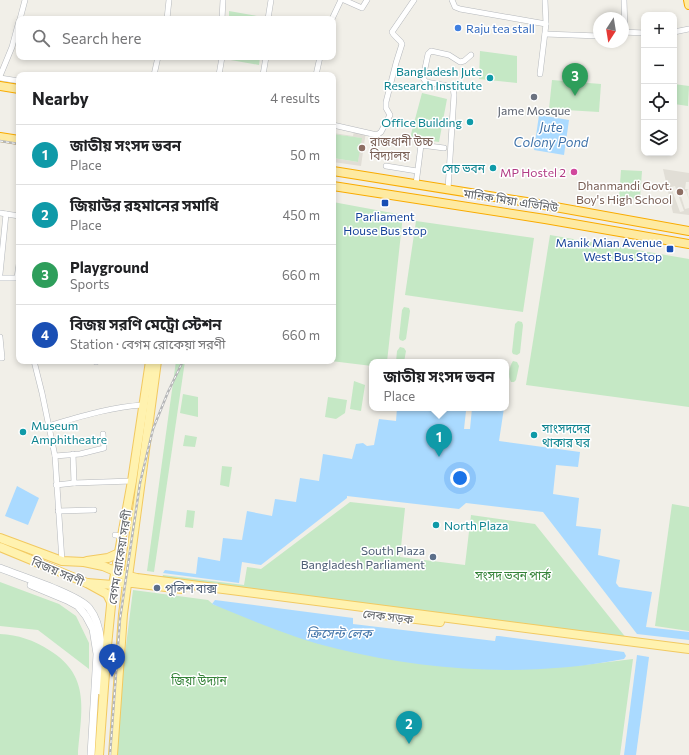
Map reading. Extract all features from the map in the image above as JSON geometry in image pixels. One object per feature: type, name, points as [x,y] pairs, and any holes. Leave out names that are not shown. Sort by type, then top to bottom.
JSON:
[{"type":"highway","points":[[688,0],[689,5]]},
{"type":"highway","points":[[0,86],[16,89]]},
{"type":"highway","points":[[0,137],[16,140]]},
{"type":"highway","points":[[0,143],[16,146]]},
{"type":"highway","name":"মানিক মিয়া এভিনিউ","points":[[336,171],[448,189],[689,231]]},
{"type":"highway","points":[[414,200],[416,184]]},
{"type":"highway","name":"মানিক মিয়া এভিনিউ","points":[[336,187],[414,200],[545,219],[689,244]]},
{"type":"highway","points":[[545,219],[547,206]]},
{"type":"main road","name":"বেগম রোকেয়া সরণী","points":[[99,755],[111,602],[119,553],[118,536],[132,481],[150,364]]},
{"type":"main road","name":"বেগম রোকেয়া সরণী","points":[[113,755],[123,614],[157,364]]},
{"type":"main road","name":"বিজয় সরণী","points":[[0,538],[62,561],[84,562],[108,558],[119,553]]},
{"type":"main road","name":"বিজয় সরণী","points":[[0,547],[87,583],[107,594],[111,602]]},
{"type":"main road","points":[[84,562],[103,566],[116,571],[127,580],[689,649]]},
{"type":"main road","points":[[0,568],[72,596],[86,606],[94,635],[97,654],[91,755]]},
{"type":"main road","points":[[0,573],[67,600],[78,606],[89,615],[98,630],[102,658],[95,755]]},
{"type":"main road","name":"লেক সড়ক","points":[[87,583],[113,586],[127,580],[689,653]]},
{"type":"street","points":[[20,16],[25,0]]},
{"type":"street","points":[[167,16],[169,0]]},
{"type":"street","points":[[222,0],[222,16]]},
{"type":"street","points":[[268,16],[271,0]]},
{"type":"street","points":[[334,16],[342,0],[362,8],[367,0]]},
{"type":"street","points":[[336,126],[377,135],[379,134],[390,115],[386,108],[386,102],[402,44],[392,32],[414,0]]},
{"type":"street","points":[[452,0],[455,7],[460,10],[546,24]]},
{"type":"street","points":[[540,74],[546,24],[545,0]]},
{"type":"street","points":[[624,0],[624,12]]},
{"type":"street","points":[[677,31],[689,29]]},
{"type":"street","points":[[16,32],[12,47],[0,77],[16,80]]},
{"type":"street","points":[[629,32],[641,33]]},
{"type":"street","points":[[545,34],[593,36]]},
{"type":"street","points":[[448,189],[454,96],[453,87],[426,82],[423,78],[428,54],[431,51],[449,55],[460,62],[464,61],[470,56]]},
{"type":"street","points":[[155,72],[157,60]]},
{"type":"street","points":[[220,72],[222,60]]},
{"type":"street","points":[[264,72],[266,60]]},
{"type":"street","points":[[317,72],[319,60]]},
{"type":"street","points":[[416,184],[420,145],[444,148]]},
{"type":"street","points":[[386,166],[417,171]]},
{"type":"street","points":[[0,213],[16,216]]},
{"type":"street","points":[[0,274],[6,214]]},
{"type":"street","points":[[0,278],[16,278]]},
{"type":"street","points":[[0,337],[2,358],[0,358]]},
{"type":"street","points":[[35,364],[55,456],[62,561]]},
{"type":"street","points":[[48,426],[126,406],[143,405]]},
{"type":"street","points":[[55,456],[104,448],[103,434]]},
{"type":"street","points":[[73,454],[74,483]]},
{"type":"street","points":[[56,485],[132,481]]},
{"type":"street","points":[[58,511],[94,510]]},
{"type":"shaded area","name":"রাজধানী উচ্চ বিদ্যালয়","points":[[354,131],[366,131],[361,166],[336,162],[336,158],[358,162],[361,138],[336,133],[353,136]]},
{"type":"shaded area","name":"Dhanmandi Govt. Boy's High School","points":[[663,169],[689,173],[689,182],[686,182],[685,189],[689,189],[687,190],[689,200],[686,191],[680,193],[685,209],[689,208],[689,215],[673,213]],"holes":[[[675,186],[684,211],[680,212],[671,187]]]},
{"type":"green space","points":[[229,11],[257,16],[229,16]]},
{"type":"green space","points":[[480,51],[517,56],[517,83],[479,79]]},
{"type":"green space","points":[[231,60],[260,60],[259,65]]},
{"type":"green space","points":[[552,80],[601,84],[599,112],[549,109]]},
{"type":"green space","points":[[677,84],[689,86],[688,106],[677,104]]},
{"type":"green space","points":[[422,93],[447,99],[439,142],[410,138]]},
{"type":"green space","points":[[336,134],[362,138],[358,162],[336,158]]},
{"type":"green space","points":[[621,170],[642,171],[640,199],[619,197]]},
{"type":"green space","points":[[336,203],[403,215],[387,359],[369,359],[369,366],[336,362]]},
{"type":"green space","points":[[416,221],[534,238],[523,312],[405,295]]},
{"type":"green space","points":[[550,235],[689,259],[689,407],[526,385]]},
{"type":"green space","points":[[404,307],[409,308],[410,311],[406,339],[403,341],[399,338],[402,310]]},
{"type":"green space","points":[[518,321],[522,322],[523,325],[520,353],[517,355],[513,354],[512,352],[515,324]]},
{"type":"green space","points":[[400,347],[404,348],[406,351],[405,359],[396,359],[397,351]]},
{"type":"green space","points":[[513,361],[517,362],[519,366],[516,380],[511,382],[509,372]]},
{"type":"green space","points":[[176,364],[185,364],[154,572],[147,571]]},
{"type":"green space","points":[[354,381],[365,385],[361,411],[350,409]]},
{"type":"green space","points":[[183,394],[198,397],[198,417],[180,413]]},
{"type":"green space","points":[[328,397],[347,400],[345,413],[336,419],[325,417]]},
{"type":"green space","points":[[185,435],[197,437],[195,447],[183,446]]},
{"type":"green space","points":[[222,466],[232,467],[229,487],[220,485]]},
{"type":"green space","name":"সংসদ ভবন পার্ক","points":[[350,502],[405,508],[400,557],[465,565],[471,515],[535,524],[627,639],[162,578],[163,575],[244,585],[247,567],[261,569]]},
{"type":"green space","points":[[672,504],[689,507],[689,631],[655,626]]},
{"type":"green space","points":[[187,510],[195,511],[193,528],[185,527]]},
{"type":"green space","points":[[0,582],[59,604],[76,616],[89,643],[89,669],[38,630],[0,626]]},
{"type":"green space","name":"জিয়া উদ্যান","points":[[133,590],[208,600],[214,605],[575,666],[633,659],[620,755],[115,755],[121,685]]},
{"type":"green space","points":[[0,634],[19,637],[38,643],[63,660],[72,671],[78,683],[81,696],[81,724],[78,755],[0,755]]},
{"type":"water","name":"Jute Colony Pond","points":[[539,115],[569,120],[564,155],[534,150]]},
{"type":"water","points":[[397,411],[504,411],[499,441],[580,452],[578,467],[556,465],[553,494],[579,498],[576,526],[601,529],[598,555],[620,560],[616,583],[619,587],[652,592],[646,627],[689,632],[689,640],[637,634],[543,512],[466,503],[459,509],[347,496],[347,498],[261,565],[242,562],[239,583],[163,573],[165,570],[196,574],[198,557],[220,561],[223,538],[242,540],[247,511],[272,516],[275,499],[296,502],[300,478],[319,481],[323,454],[352,459],[356,444],[363,443],[367,446],[374,445],[379,419],[396,421]]},
{"type":"water","points":[[17,486],[39,498],[28,525],[5,516]]},
{"type":"water","name":"ক্রিসেন্ট লেক","points":[[215,600],[353,618],[353,624],[495,641],[496,636],[499,636],[624,652],[626,656],[624,659],[589,665],[517,670],[445,667],[409,663],[373,657],[306,640],[212,604]]},
{"type":"water","points":[[637,655],[649,657],[636,755],[624,755]]},
{"type":"pier","points":[[466,411],[472,411],[470,429],[464,429]]},
{"type":"railway","points":[[0,141],[16,144]]},
{"type":"railway","points":[[110,755],[120,619],[140,483],[153,429],[182,364]]},
{"type":"place","name":"Raju tea stall","points":[[458,28]]},
{"type":"place","name":"Bangladesh Jute Research Institute","points":[[490,78]]},
{"type":"place","name":"Playground","points":[[575,96]]},
{"type":"place","name":"Jame Mosque","points":[[534,97]]},
{"type":"place","name":"Office Building","points":[[470,122]]},
{"type":"place","name":"রাজধানী উচ্চ বিদ্যালয়","points":[[362,148]]},
{"type":"place","name":"সেচ ভবন","points":[[493,168]]},
{"type":"place","name":"MP Hostel 2","points":[[574,172]]},
{"type":"place","name":"Dhanmandi Govt. Boy's High School","points":[[680,192]]},
{"type":"place","name":"Parliament House Bus stop","points":[[385,203]]},
{"type":"place","name":"Manik Mian Avenue West Bus Stop","points":[[670,249]]},
{"type":"place","name":"Museum Amphitheatre","points":[[23,432]]},
{"type":"place","name":"সাংসদদের থাকার ঘর","points":[[534,435]]},
{"type":"place","name":"জাতীয় সংসদ ভবন","points":[[439,457]]},
{"type":"place","name":"North Plaza","points":[[436,525]]},
{"type":"place","name":"South Plaza Bangladesh Parliament","points":[[433,557]]},
{"type":"place","name":"পুলিশ বাক্স","points":[[157,588]]},
{"type":"place","name":"বিজয় সরণি মেট্রো স্টেশন","points":[[112,677]]},
{"type":"place","name":"জিয়াউর রহমানের সমাধি","points":[[409,744]]}]
